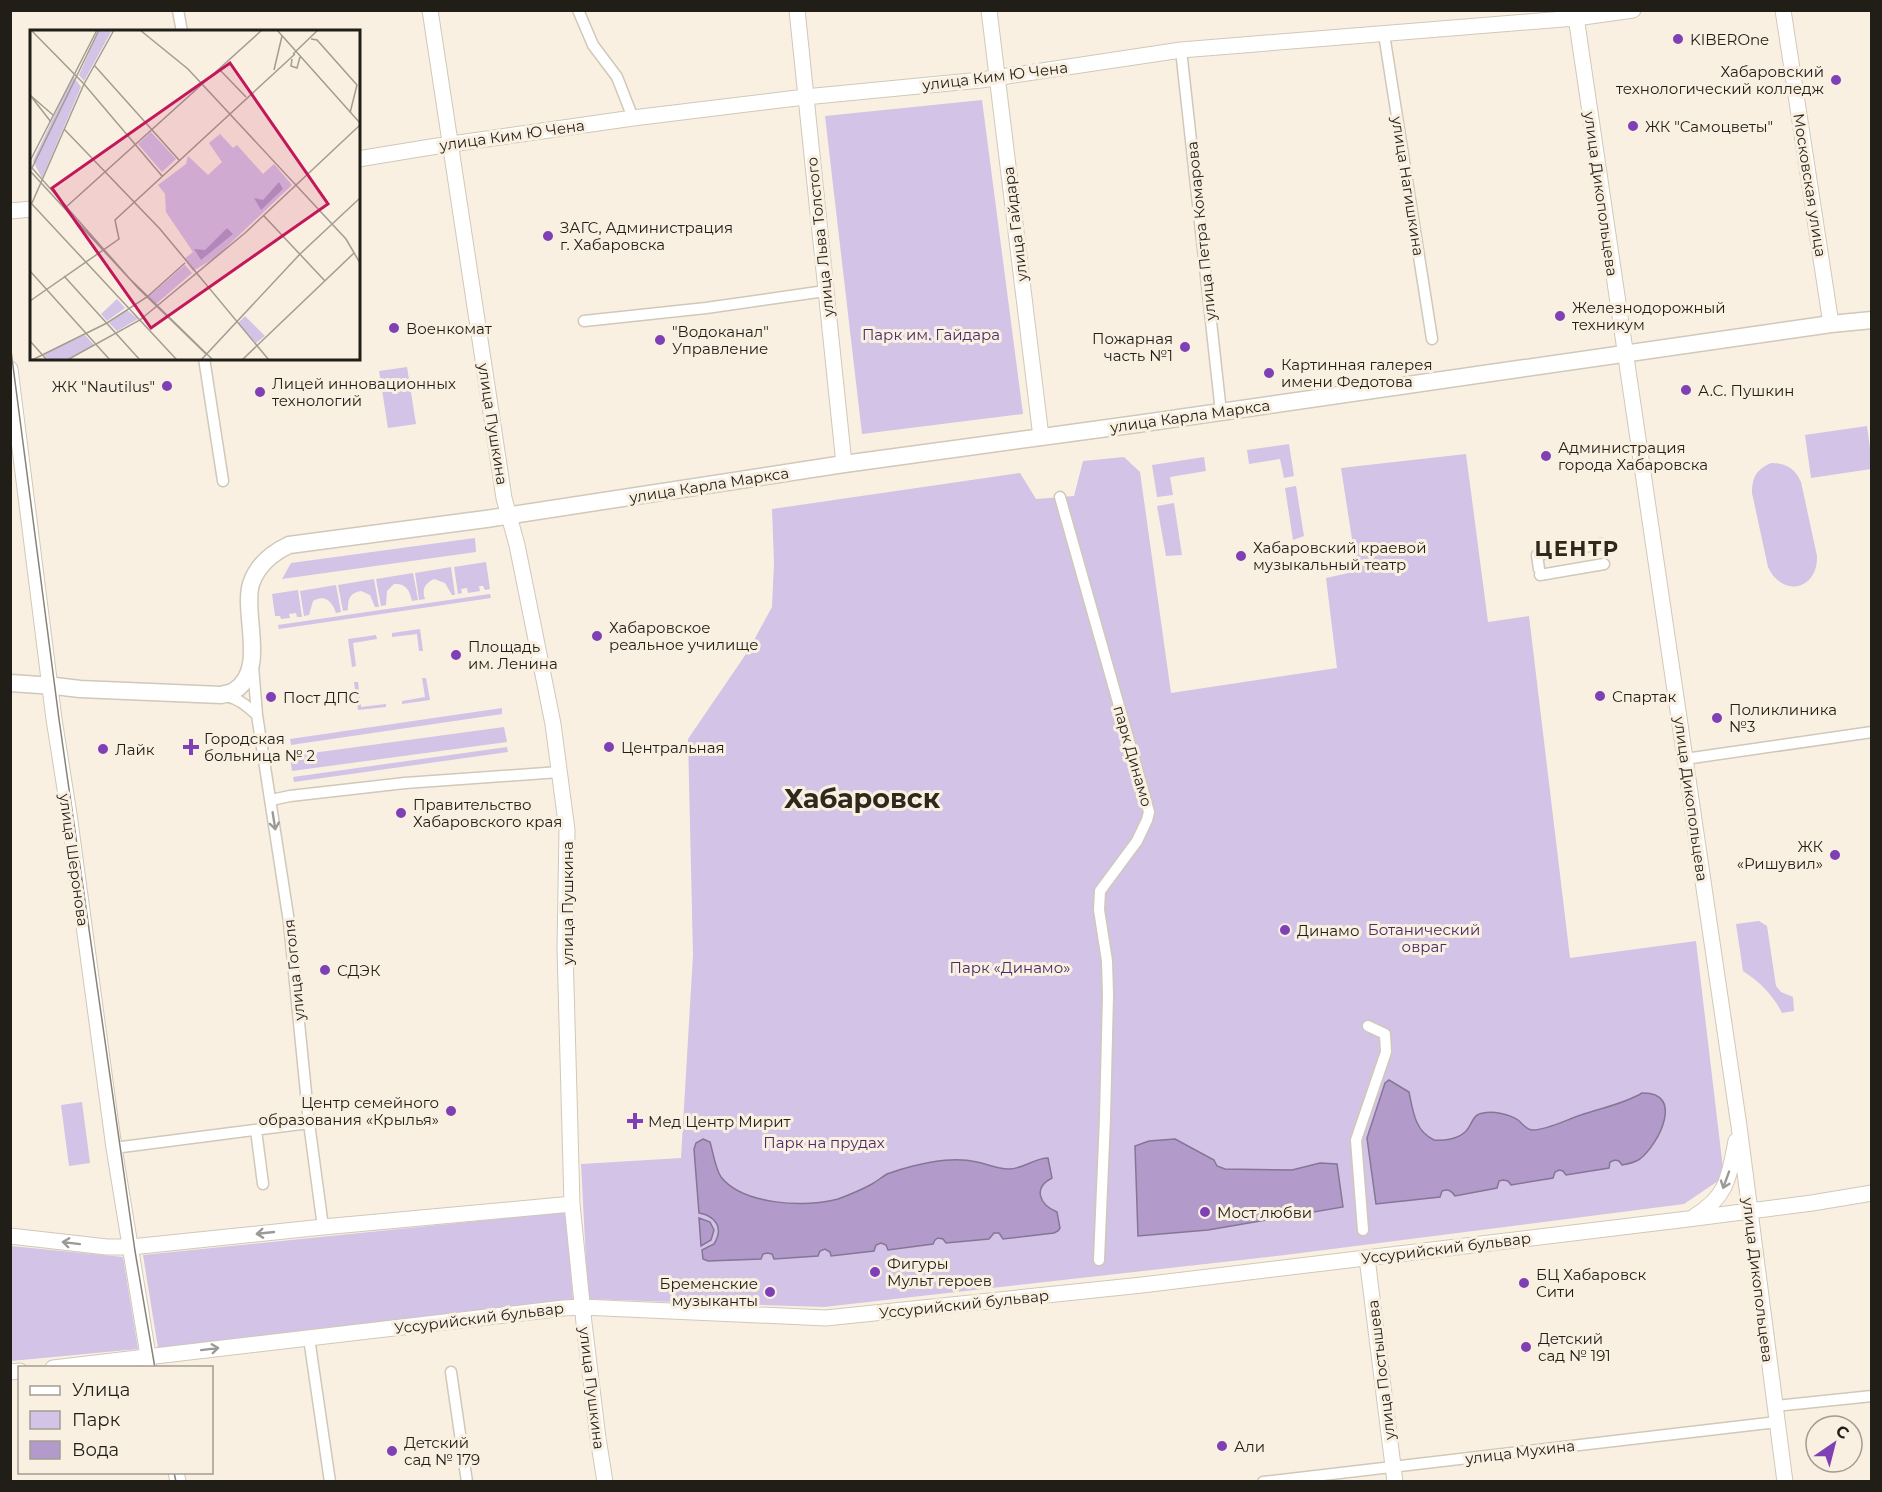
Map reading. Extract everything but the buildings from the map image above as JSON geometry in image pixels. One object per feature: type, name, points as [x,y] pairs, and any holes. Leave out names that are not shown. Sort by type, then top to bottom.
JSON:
[{"type":"main road","name":"улица Карла Маркса","points":[[252,657],[250,585],[262,565],[280,549],[289,545],[509,515],[844,464],[1872,320]]},
{"type":"main road","points":[[10,683],[80,689],[221,695],[235,690],[245,679],[252,657]]},
{"type":"street","points":[[178,10],[182,30]]},
{"type":"street","name":"улица Пушкина","points":[[430,10],[502,486],[517,545],[553,724],[567,830],[565,949],[572,1204],[597,1438],[605,1482]]},
{"type":"street","points":[[579,10],[593,45],[617,77],[633,118]]},
{"type":"street","name":"улица Льва Толстого","points":[[796,10],[844,464]]},
{"type":"street","name":"улица Гайдара","points":[[989,10],[1041,437]]},
{"type":"street","name":"улица Ким Ю Чена","points":[[360,159],[633,118],[805,97],[997,78],[1181,50],[1384,34],[1633,10]]},
{"type":"street","name":"Московская улица","points":[[1783,10],[1831,324]]},
{"type":"street","name":"улица Дикопольцева","points":[[1576,14],[1624,355],[1661,590],[1739,1126],[1785,1482]]},
{"type":"street","name":"улица Нагишкина","points":[[1384,34],[1432,339]]},
{"type":"street","name":"улица Петра Комарова","points":[[1181,50],[1221,412]]},
{"type":"street","points":[[10,212],[30,209]]},
{"type":"street","points":[[584,321],[706,308],[825,291]]},
{"type":"street","points":[[204,360],[223,481]]},
{"type":"street","name":"улица Шеронова","points":[[10,369],[50,686],[114,1148],[150,1360]]},
{"type":"street","name":"парк Динамо","points":[[1060,497],[1149,812],[1137,841],[1100,891],[1098,910],[1107,961],[1108,995],[1099,1260]]},
{"type":"street","points":[[1602,544],[1537,555],[1539,572],[1604,564]]},
{"type":"street","points":[[1573,549],[1576,569]]},
{"type":"street","name":"улица Гоголя","points":[[252,657],[257,715],[296,977],[309,1123],[323,1227]]},
{"type":"street","points":[[221,695],[233,697],[257,715]]},
{"type":"street","points":[[1684,759],[1872,732]]},
{"type":"street","points":[[271,800],[405,783],[560,772]]},
{"type":"street","points":[[1363,1230],[1356,1140],[1386,1052],[1385,1034],[1368,1026]]},
{"type":"street","points":[[114,1148],[309,1123]]},
{"type":"street","points":[[1688,1219],[1710,1207],[1724,1187],[1739,1126]]},
{"type":"street","points":[[256,1130],[263,1184]]},
{"type":"street","name":"Уссурийский бульвар","points":[[77,1366],[150,1360],[309,1338],[582,1306],[826,1318],[1142,1285],[1688,1219],[1872,1193]]},
{"type":"street","points":[[10,1236],[107,1247],[130,1247],[572,1204]]},
{"type":"street","name":"улица Постышева","points":[[1367,1258],[1394,1474]]},
{"type":"street","points":[[309,1338],[330,1482]]},
{"type":"street","points":[[451,1372],[467,1482]]},
{"type":"street","name":"улица Мухина","points":[[1263,1482],[1394,1474],[1776,1414],[1872,1396]]},
{"type":"green space","name":"Парк им. Гайдара","points":[[982,100],[1023,414],[862,434],[825,116]]},
{"type":"green space","points":[[407,367],[416,424],[388,428],[379,371]]},
{"type":"green space","points":[[1867,426],[1871,469],[1811,478],[1805,435]]},
{"type":"green space","points":[[1289,444],[1294,476],[1284,478],[1280,459],[1249,464],[1247,450]]},
{"type":"green space","name":"Парк «Динамо»","points":[[1466,454],[1488,622],[1529,616],[1570,958],[1696,941],[1724,1177],[1684,1204],[1285,1255],[824,1307],[588,1299],[581,1164],[681,1158],[693,955],[688,739],[748,651],[772,607],[774,563],[772,509],[1020,473],[1036,499],[1074,496],[1083,461],[1124,457],[1140,472],[1171,693],[1337,668],[1326,578],[1357,571],[1341,468]]},
{"type":"green space","points":[[1204,457],[1206,471],[1170,477],[1173,495],[1157,497],[1152,465]]},
{"type":"green space","points":[[1771,463],[1789,467],[1801,482],[1817,556],[1816,568],[1812,576],[1806,583],[1798,586],[1782,583],[1774,577],[1768,567],[1752,493],[1756,474]]},
{"type":"green space","points":[[1296,486],[1304,536],[1293,540],[1285,488]]},
{"type":"green space","points":[[1174,503],[1182,555],[1166,556],[1157,506]]},
{"type":"green space","points":[[475,538],[476,552],[282,579],[291,563]]},
{"type":"green space","points":[[486,562],[490,589],[485,590],[483,586],[479,586],[480,591],[468,593],[467,588],[461,589],[462,593],[458,594],[454,567]]},
{"type":"green space","points":[[451,567],[455,595],[452,595],[445,583],[434,579],[425,587],[425,599],[419,600],[415,573]]},
{"type":"green space","points":[[413,573],[418,600],[412,601],[407,588],[394,584],[387,591],[386,605],[381,606],[376,579]]},
{"type":"green space","points":[[374,579],[379,607],[375,607],[370,595],[361,591],[352,595],[348,610],[343,611],[338,585]]},
{"type":"green space","points":[[336,585],[341,612],[336,613],[328,600],[321,598],[313,601],[309,615],[304,616],[300,591]]},
{"type":"green space","points":[[298,590],[302,617],[297,617],[296,613],[289,614],[290,618],[281,619],[280,616],[275,616],[272,594]]},
{"type":"green space","points":[[490,594],[491,598],[279,629],[278,625]]},
{"type":"green space","points":[[420,629],[423,651],[419,651],[417,634],[392,637],[392,633]]},
{"type":"green space","points":[[376,635],[377,639],[353,643],[356,666],[352,667],[348,639]]},
{"type":"green space","points":[[422,678],[426,678],[430,700],[402,704],[402,701],[425,697]]},
{"type":"green space","points":[[354,682],[358,682],[361,707],[386,704],[386,707],[358,710]]},
{"type":"green space","points":[[502,708],[502,714],[291,745],[290,739]]},
{"type":"green space","points":[[504,727],[507,742],[292,771],[290,756]]},
{"type":"green space","points":[[507,747],[508,752],[294,782],[293,777]]},
{"type":"green space","points":[[1759,921],[1767,926],[1776,986],[1781,992],[1793,997],[1794,1011],[1782,1013],[1766,989],[1743,971],[1736,924]]},
{"type":"green space","points":[[82,1102],[90,1163],[69,1166],[61,1105]]},
{"type":"green space","points":[[566,1212],[573,1300],[158,1348],[143,1255]]},
{"type":"green space","points":[[11,1246],[123,1257],[138,1349],[11,1361]]},
{"type":"water","points":[[1389,1080],[1409,1092],[1419,1126],[1434,1140],[1446,1140],[1459,1136],[1467,1130],[1474,1118],[1483,1113],[1506,1115],[1518,1120],[1528,1129],[1539,1130],[1620,1103],[1642,1093],[1655,1095],[1662,1101],[1665,1109],[1664,1120],[1647,1152],[1640,1159],[1629,1163],[1622,1165],[1615,1160],[1610,1162],[1609,1168],[1566,1175],[1559,1170],[1555,1172],[1553,1178],[1511,1185],[1508,1181],[1503,1180],[1499,1181],[1497,1188],[1455,1196],[1451,1191],[1446,1190],[1442,1191],[1440,1197],[1376,1204],[1367,1138],[1385,1083]]},
{"type":"water","points":[[703,1139],[710,1142],[719,1173],[731,1186],[759,1199],[793,1203],[825,1202],[838,1199],[868,1186],[887,1174],[945,1160],[977,1162],[1013,1169],[1048,1158],[1052,1178],[1040,1191],[1046,1205],[1057,1212],[1060,1228],[1054,1233],[1003,1239],[999,1233],[994,1233],[989,1239],[946,1243],[943,1239],[938,1238],[933,1244],[888,1250],[886,1245],[881,1243],[876,1245],[874,1251],[831,1256],[830,1252],[825,1249],[820,1251],[818,1256],[774,1259],[772,1254],[767,1253],[763,1254],[761,1259],[708,1261],[703,1259],[702,1250],[714,1244],[718,1228],[714,1220],[699,1213],[694,1149],[696,1143]]},
{"type":"water","points":[[1175,1139],[1214,1160],[1217,1166],[1225,1169],[1292,1170],[1320,1163],[1337,1164],[1343,1207],[1208,1230],[1138,1236],[1135,1146],[1149,1141]]},
{"type":"water","points":[[699,1218],[710,1222],[714,1230],[711,1240],[701,1246]]},
{"type":"tram line","points":[[10,343],[59,719],[135,1251],[155,1366]]},
{"type":"tram line","points":[[174,1474],[176,1482]]},
{"type":"place","name":"KIBEROne","points":[[1678,39]]},
{"type":"place","name":"Хабаровский технологический колледж","points":[[1836,80]]},
{"type":"place","name":"ЖК \"Самоцветы\"","points":[[1633,126]]},
{"type":"place","name":"ЗАГС, Администрация г. Хабаровска","points":[[548,236]]},
{"type":"place","name":"Железнодорожный техникум","points":[[1560,316]]},
{"type":"place","name":"Военкомат","points":[[394,328]]},
{"type":"place","name":"\"Водоканал\" Управление","points":[[660,340]]},
{"type":"place","name":"Пожарная часть №1","points":[[1185,347]]},
{"type":"place","name":"Картинная галерея имени Федотова","points":[[1269,373]]},
{"type":"place","name":"ЖК \"Nautilus\"","points":[[167,386]]},
{"type":"place","name":"А.С. Пушкин","points":[[1686,390]]},
{"type":"place","name":"Лицей инновационных технологий","points":[[260,392]]},
{"type":"place","name":"Администрация города Хабаровска","points":[[1546,456]]},
{"type":"place","name":"Хабаровский краевой музыкальный театр","points":[[1241,556]]},
{"type":"place","name":"Хабаровское реальное училище","points":[[597,636]]},
{"type":"place","name":"Площадь им. Ленина","points":[[456,655]]},
{"type":"place","name":"Спартак","points":[[1600,696]]},
{"type":"place","name":"Пост ДПС","points":[[271,697]]},
{"type":"place","name":"Поликлиника №3","points":[[1717,718]]},
{"type":"place","name":"Городская больница № 2","points":[[191,747]]},
{"type":"place","name":"Центральная","points":[[609,747]]},
{"type":"place","name":"Лайк","points":[[103,749]]},
{"type":"place","name":"Правительство Хабаровского края","points":[[401,813]]},
{"type":"place","name":"ЖК «Ришувил»","points":[[1835,855]]},
{"type":"place","name":"Динамо","points":[[1285,930]]},
{"type":"place","name":"СДЭК","points":[[325,970]]},
{"type":"place","name":"Центр семейного образования «Крылья»","points":[[451,1111]]},
{"type":"place","name":"Мед Центр Мирит","points":[[635,1121]]},
{"type":"place","name":"Мост любви","points":[[1205,1212]]},
{"type":"place","name":"Фигуры Мульт героев","points":[[875,1272]]},
{"type":"place","name":"БЦ Хабаровск Сити","points":[[1524,1283]]},
{"type":"place","name":"Бременские музыканты","points":[[770,1292]]},
{"type":"place","name":"Детский сад № 191","points":[[1526,1347]]},
{"type":"place","name":"Али","points":[[1222,1446]]},
{"type":"place","name":"Детский сад № 179","points":[[392,1451]]},
{"type":"district","name":"ЦЕНТР","points":[[1577,548]]},
{"type":"district","name":"Хабаровск","points":[[862,798]]},
{"type":"park label","name":"Ботанический овраг","points":[[1424,938]]},
{"type":"park label","name":"Парк на прудах","points":[[824,1142]]}]
